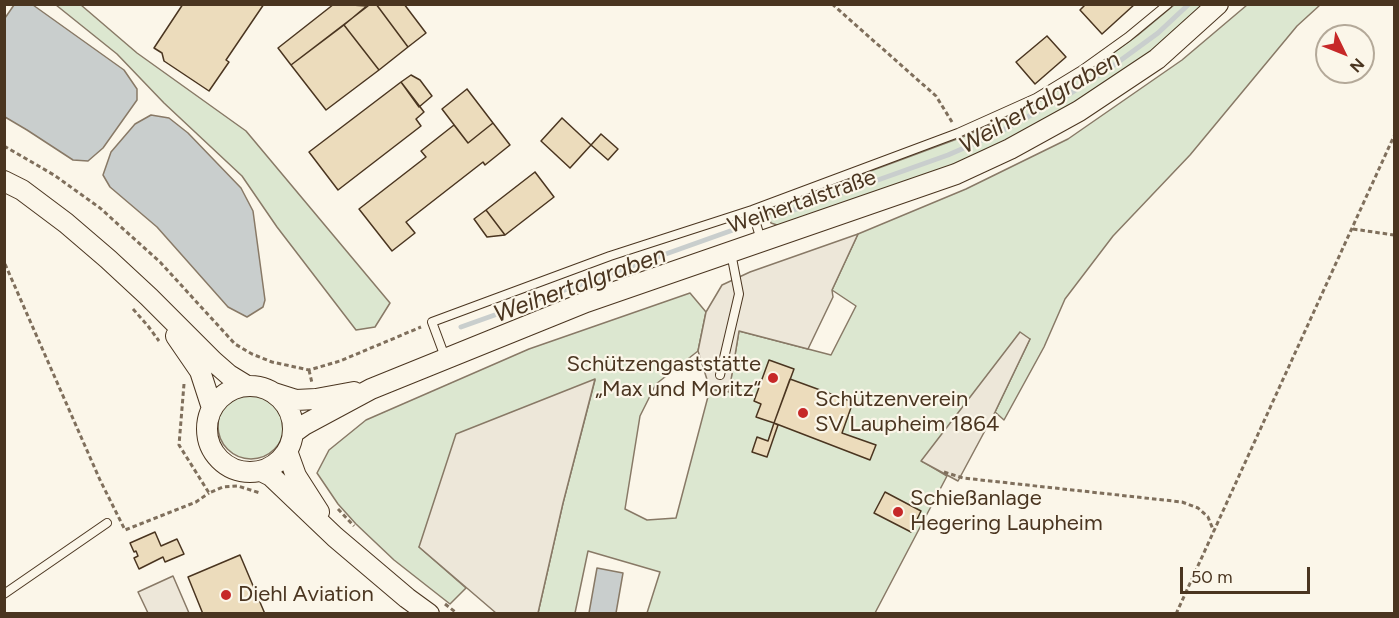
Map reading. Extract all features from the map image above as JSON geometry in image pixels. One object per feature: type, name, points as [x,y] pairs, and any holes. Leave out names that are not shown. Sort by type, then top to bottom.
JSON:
[{"type":"street","name":"Weihertalstraße","points":[[290,442],[304,425],[371,389],[446,358],[586,302],[956,174],[1010,149],[1079,111],[1157,58],[1218,4]]},
{"type":"street","points":[[4,181],[22,190],[108,259],[149,297],[206,366],[229,375],[247,386]]},
{"type":"street","points":[[206,366],[208,390],[213,408]]},
{"type":"street","points":[[290,442],[282,458],[271,467],[261,471],[244,472],[231,468],[220,460],[211,448],[207,435],[208,421],[221,397],[233,389],[247,386],[261,387],[282,400],[293,421],[290,442],[296,476],[335,537]]},
{"type":"street","name":"Weihertalstraße","points":[[274,393],[296,400],[316,399],[371,389]]},
{"type":"street","points":[[261,471],[271,476],[335,537],[407,598],[435,607]]},
{"type":"lane","points":[[446,358],[432,322],[610,256],[752,210],[958,133],[1036,98],[1082,70],[1128,37],[1168,4]]},
{"type":"lane","points":[[752,210],[761,242]]},
{"type":"lane","points":[[720,375],[740,294],[731,252]]},
{"type":"lane","points":[[4,594],[107,523]]},
{"type":"path","points":[[832,4],[936,96],[958,133]]},
{"type":"path","points":[[1176,614],[1395,136]]},
{"type":"path","points":[[4,146],[54,175],[100,208],[159,262],[235,344],[252,354],[272,362],[309,370],[340,361],[432,322]]},
{"type":"path","points":[[1353,229],[1395,236]]},
{"type":"path","points":[[5,264],[100,480],[125,530],[196,502],[224,487],[238,486],[278,497],[286,491]]},
{"type":"path","points":[[126,302],[148,326],[164,349]]},
{"type":"path","points":[[209,493],[179,445],[184,384],[235,344]]},
{"type":"path","points":[[309,370],[316,399]]},
{"type":"path","points":[[944,472],[963,478],[1182,502],[1198,508],[1208,517],[1214,532]]},
{"type":"path","points":[[335,506],[357,530]]},
{"type":"path","points":[[435,607],[458,614]]},
{"type":"green space","points":[[56,5],[81,5],[137,53],[246,131],[390,303],[375,327],[356,330],[277,227],[242,176],[164,103],[117,54]]},
{"type":"green space","points":[[1174,5],[1209,5],[1156,50],[1094,94],[978,156],[783,227],[771,223],[770,212],[776,206],[965,136],[1032,106],[1083,75],[1138,35]]},
{"type":"green space","points":[[1247,5],[1320,5],[1297,26],[1190,155],[1113,236],[1065,299],[1044,347],[1004,420],[995,412],[1030,339],[922,461],[947,476],[875,613],[647,613],[660,572],[588,551],[575,613],[538,613],[563,503],[595,380],[419,547],[466,588],[450,604],[394,560],[356,524],[338,504],[317,473],[329,450],[366,420],[529,349],[690,293],[706,312],[698,351],[656,384],[640,416],[625,509],[647,520],[676,518],[710,389],[729,391],[739,331],[831,355],[856,306],[832,290],[858,234],[966,189],[1068,139],[1182,60]]},
{"type":"green space","points":[[244,393],[258,393],[270,398],[279,407],[284,426],[282,439],[275,450],[258,459],[244,459],[232,454],[223,445],[218,433],[218,419],[223,407],[232,398]]},
{"type":"shaded area","points":[[14,5],[33,5],[124,70],[137,89],[137,100],[103,148],[88,161],[73,160],[5,117],[5,18]]},
{"type":"shaded area","points":[[151,115],[169,118],[188,133],[241,188],[253,211],[265,300],[263,307],[247,317],[228,307],[157,227],[110,187],[103,175],[111,152],[135,124]]},
{"type":"shaded area","points":[[858,234],[832,290],[833,297],[808,349],[739,331],[729,392],[710,389],[698,351],[706,312],[722,285],[750,272]]},
{"type":"shaded area","points":[[1020,332],[1030,339],[958,481],[921,461]]},
{"type":"shaded area","points":[[595,379],[538,613],[496,613],[419,547],[456,434]]},
{"type":"shaded area","points":[[597,568],[623,573],[616,613],[589,613]]},
{"type":"shaded area","points":[[173,576],[189,613],[148,613],[138,592]]},
{"type":"building","points":[[183,4],[264,4],[226,60],[229,62],[209,91],[164,61],[162,53],[154,48]]},
{"type":"building","points":[[334,4],[368,6],[291,65],[278,48]]},
{"type":"building","points":[[369,4],[376,4],[408,47],[379,70],[344,25]]},
{"type":"building","points":[[376,4],[404,4],[426,33],[408,47]]},
{"type":"building","points":[[1086,4],[1135,4],[1102,34],[1080,10]]},
{"type":"building","points":[[344,25],[379,70],[326,110],[291,65]]},
{"type":"building","points":[[1047,36],[1066,57],[1035,84],[1016,62]]},
{"type":"building","points":[[411,75],[420,80],[432,96],[419,107],[401,82]]},
{"type":"building","points":[[401,82],[424,112],[416,119],[421,126],[338,190],[309,152]]},
{"type":"building","points":[[467,89],[493,123],[468,143],[442,109]]},
{"type":"building","points":[[562,118],[591,145],[570,168],[541,141]]},
{"type":"building","points":[[493,123],[510,145],[485,165],[483,162],[406,222],[415,233],[392,251],[359,209],[426,157],[421,151],[454,125],[468,143]]},
{"type":"building","points":[[601,134],[618,149],[608,160],[591,145]]},
{"type":"building","points":[[535,172],[554,197],[505,235],[486,210]]},
{"type":"building","points":[[486,210],[505,235],[487,237],[474,219]]},
{"type":"building","points":[[769,360],[794,369],[774,423],[756,417],[761,404],[754,401]]},
{"type":"building","points":[[790,379],[853,402],[842,433],[876,445],[870,460],[774,423]]},
{"type":"building","points":[[774,423],[778,425],[767,457],[752,452],[757,437],[768,441]]},
{"type":"building","name":"Schießanlage Hegering Laupheim","points":[[885,492],[921,511],[911,532],[874,513]]},
{"type":"building","points":[[155,532],[161,546],[177,539],[184,554],[165,562],[163,557],[139,569],[134,558],[138,556],[130,543]]},
{"type":"building","name":"Diehl Aviation","points":[[240,555],[265,614],[203,614],[188,577]]},
{"type":"waterway","name":"Weihertalgraben","points":[[777,216],[948,155],[996,134],[1068,95],[1110,68],[1158,33],[1189,4]]},
{"type":"waterway","name":"Weihertalgraben","points":[[461,327],[733,230]]},
{"type":"place","name":"Schützengaststätte „Max und Moritz“","points":[[773,378]]},
{"type":"place","name":"Schützenverein SV Laupheim 1864","points":[[803,413]]},
{"type":"place","name":"Schießanlage Hegering Laupheim","points":[[898,512]]},
{"type":"place","name":"Diehl Aviation","points":[[226,595]]}]
